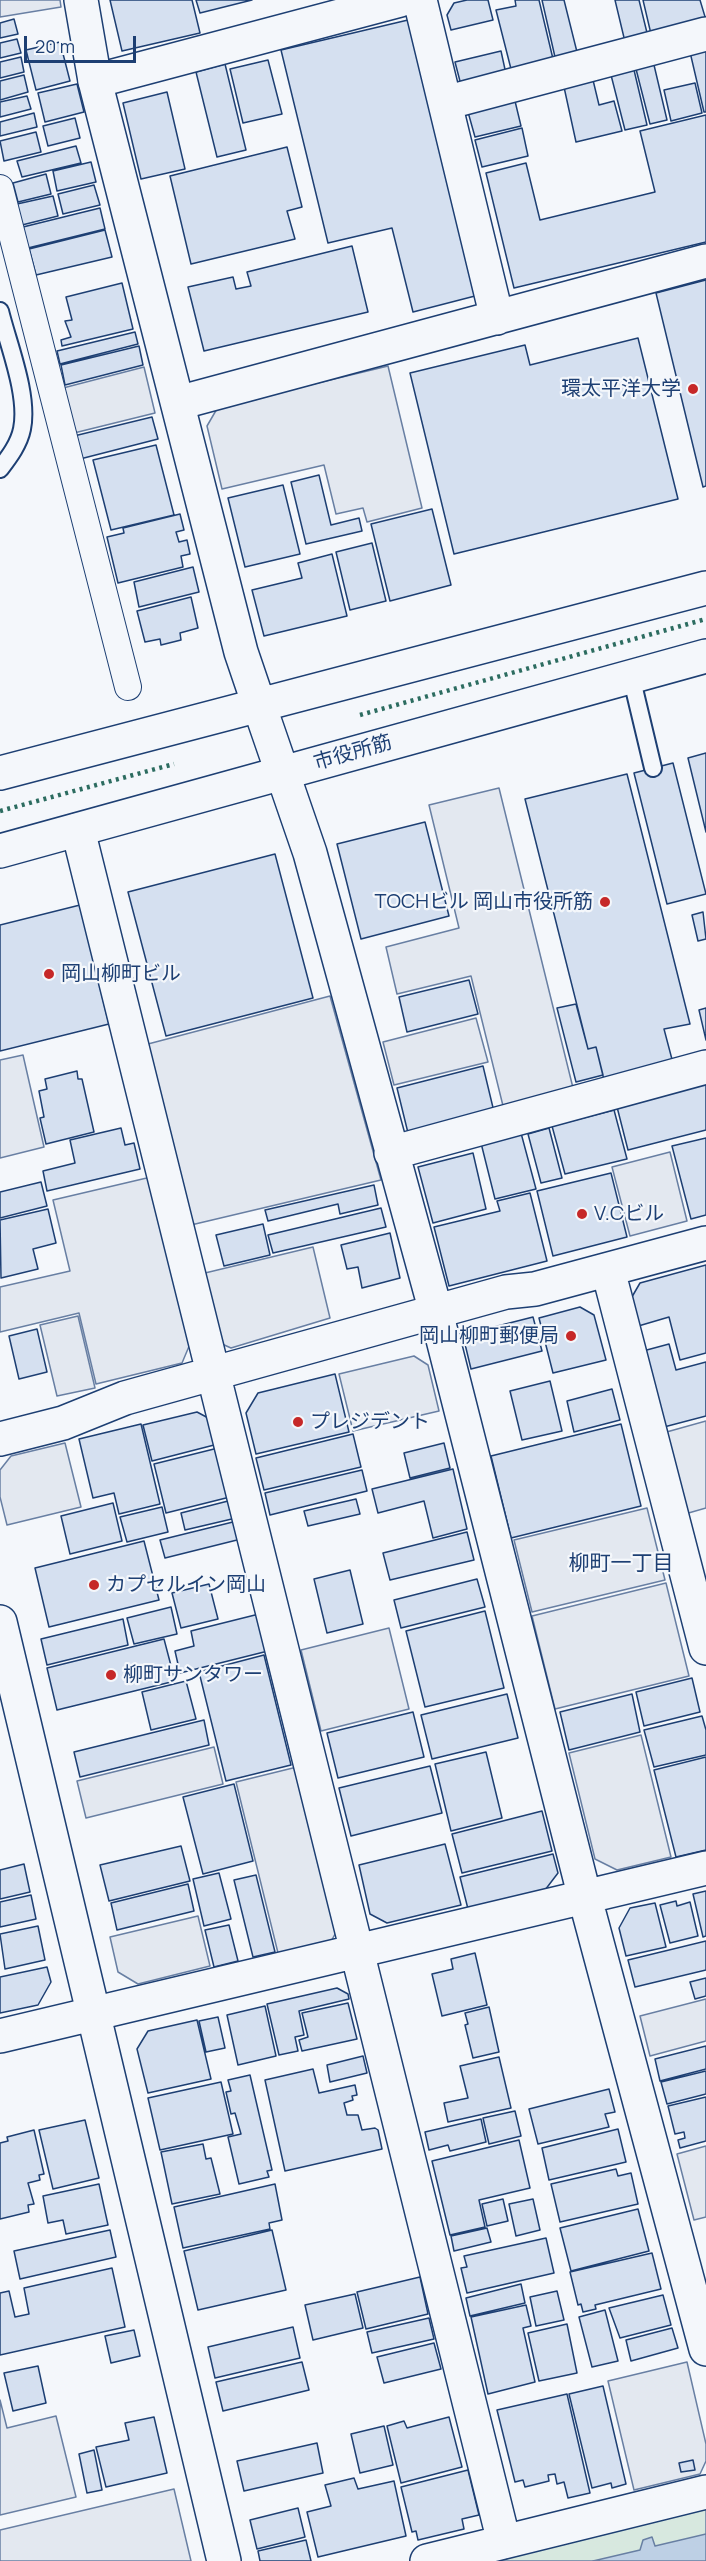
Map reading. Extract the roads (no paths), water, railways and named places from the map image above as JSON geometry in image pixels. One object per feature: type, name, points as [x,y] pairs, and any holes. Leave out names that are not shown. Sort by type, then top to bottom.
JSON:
[{"type":"street","points":[[81,0],[95,81],[246,671],[310,853],[436,1312],[585,1898],[706,2349]]},
{"type":"street","points":[[95,81],[400,0]]},
{"type":"street","points":[[420,0],[497,318]]},
{"type":"street","points":[[446,103],[706,34]]},
{"type":"street","points":[[0,188],[128,687]]},
{"type":"street","points":[[178,403],[706,261]]},
{"type":"street","points":[[0,773],[706,588]]},
{"type":"street","name":"市役所筋","points":[[0,851],[706,656]]},
{"type":"street","points":[[78,830],[504,2542]]},
{"type":"street","points":[[391,1153],[706,1067]]},
{"type":"street","points":[[0,1439],[63,1423],[125,1398],[506,1292],[535,1289],[706,1243]]},
{"type":"street","points":[[608,1270],[706,1648]]},
{"type":"street","points":[[0,1622],[224,2561]]},
{"type":"street","points":[[0,2036],[706,1868]]},
{"type":"street","points":[[427,2561],[706,2492]]},
{"type":"lane","points":[[0,311],[24,403],[22,429],[13,451],[0,469]]},
{"type":"lane","points":[[631,676],[653,768]]},
{"type":"water","points":[[706,2534],[706,2561],[593,2561],[640,2550],[643,2540],[652,2537],[655,2546]]},
{"type":"place","name":"環太平洋大学","points":[[693,389]]},
{"type":"place","name":"TOCHビル 岡山市役所筋","points":[[605,902]]},
{"type":"place","name":"岡山柳町ビル","points":[[49,974]]},
{"type":"place","name":"V.Cビル","points":[[582,1214]]},
{"type":"place","name":"岡山柳町郵便局","points":[[571,1336]]},
{"type":"place","name":"プレジデント","points":[[298,1422]]},
{"type":"place","name":"カプセルイン岡山","points":[[94,1585]]},
{"type":"place","name":"柳町サンタワー","points":[[111,1675]]},
{"type":"district","name":"柳町一丁目","points":[[621,1564]]}]
